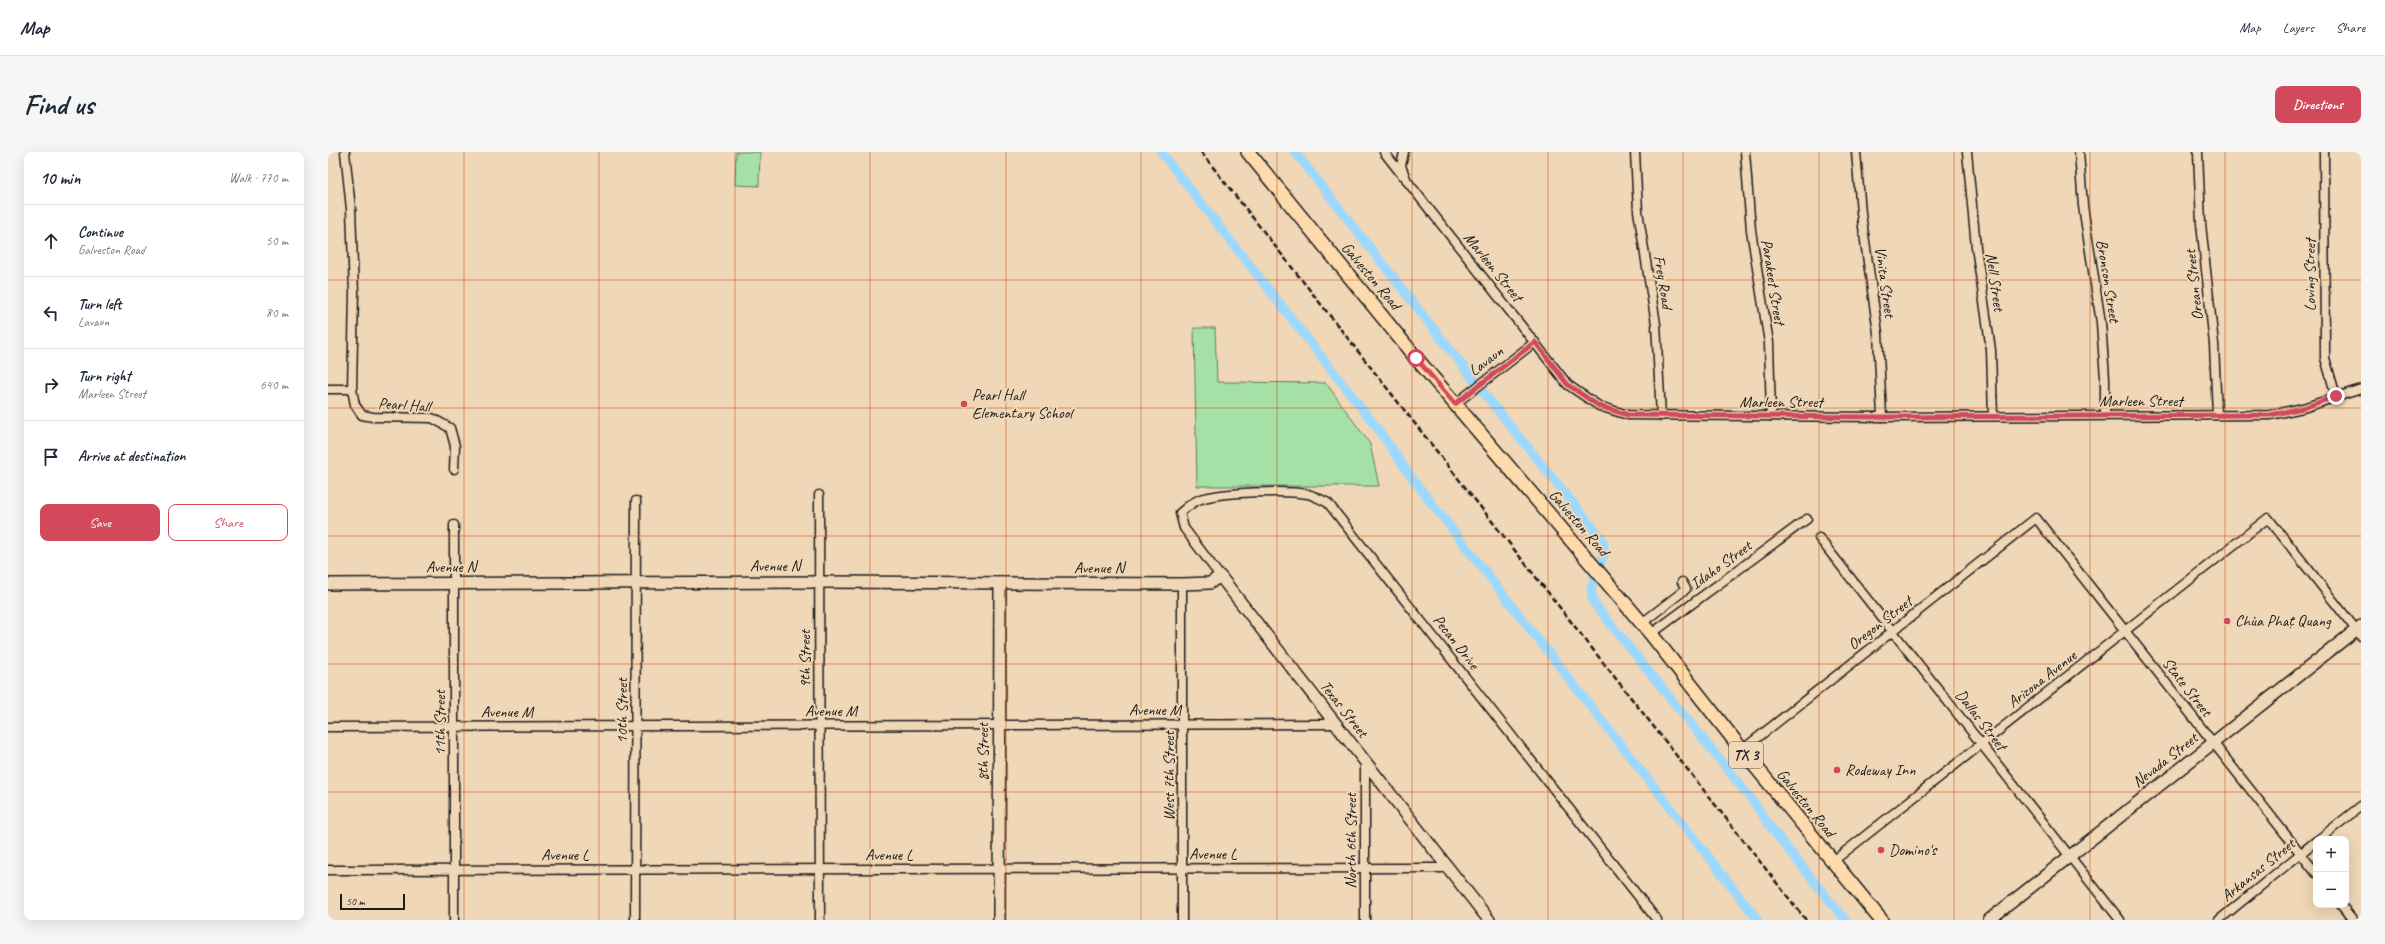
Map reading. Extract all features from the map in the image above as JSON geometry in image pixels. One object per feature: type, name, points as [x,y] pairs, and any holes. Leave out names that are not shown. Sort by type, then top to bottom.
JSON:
[{"type":"main road","name":"Galveston Road","points":[[1248,152],[1455,404],[1614,589],[1832,862],[1881,920]]},
{"type":"street","name":"Pearl Hall","points":[[345,152],[351,208],[354,286],[352,389],[355,405],[362,415],[432,418],[450,428],[455,446],[454,469]]},
{"type":"street","points":[[1384,152],[1407,181]]},
{"type":"street","name":"Marleen Street","points":[[1404,152],[1400,166],[1407,181],[1568,385],[1599,406],[1628,415],[1882,417],[2270,415],[2303,408],[2361,389]]},
{"type":"street","name":"Frey Road","points":[[1635,152],[1638,211],[1656,324],[1661,416]]},
{"type":"street","name":"Parakeet Street","points":[[1745,152],[1751,230],[1769,343],[1771,416]]},
{"type":"street","name":"Vinita Street","points":[[1856,152],[1861,213],[1878,333],[1882,417]]},
{"type":"street","name":"Nell Street","points":[[1967,152],[1976,246],[1991,350],[1993,416]]},
{"type":"street","name":"Bronson Street","points":[[2079,152],[2083,206],[2101,323],[2105,378],[2104,415]]},
{"type":"street","name":"Orean Street","points":[[2198,152],[2201,224],[2214,344],[2217,415]]},
{"type":"street","name":"Loving Street","points":[[2324,152],[2324,358],[2336,396]]},
{"type":"street","name":"Lavaun","points":[[1455,404],[1535,342]]},
{"type":"street","points":[[328,389],[352,389]]},
{"type":"street","name":"Pecan Drive","points":[[1180,513],[1200,499],[1220,495],[1270,493],[1309,494],[1328,503],[1657,920]]},
{"type":"street","name":"9th Street","points":[[819,495],[820,920]]},
{"type":"street","name":"10th Street","points":[[635,920],[636,502]]},
{"type":"street","name":"Texas Street","points":[[1180,513],[1184,528],[1220,576],[1489,920]]},
{"type":"street","name":"State Street","points":[[2036,518],[2315,872]]},
{"type":"street","name":"Oregon Street","points":[[1742,750],[2036,518]]},
{"type":"street","name":"Arizona Avenue","points":[[1832,862],[2268,518],[2359,631]]},
{"type":"street","name":"Idaho Street","points":[[1651,634],[1807,520]]},
{"type":"street","name":"11th Street","points":[[454,525],[454,920]]},
{"type":"street","name":"Dallas Street","points":[[1819,538],[2071,855],[2120,920]]},
{"type":"street","name":"Avenue N","points":[[328,584],[819,582],[1182,584],[1210,583],[1220,576]]},
{"type":"street","points":[[1642,623],[1686,589],[1682,582]]},
{"type":"street","name":"8th Street","points":[[999,920],[1000,584]]},
{"type":"street","name":"West 7th Street","points":[[1182,584],[1182,920]]},
{"type":"street","name":"Nevada Street","points":[[1989,920],[2213,743],[2359,631]]},
{"type":"street","name":"Avenue M","points":[[328,727],[1335,724]]},
{"type":"street","name":"North 6th Street","points":[[1365,761],[1365,920]]},
{"type":"street","name":"Arkansas Street","points":[[2323,836],[2361,806]]},
{"type":"street","name":"Arkansas Street","points":[[2218,920],[2313,843]]},
{"type":"street","name":"Avenue L","points":[[328,870],[1449,868]]},
{"type":"street","points":[[2343,908],[2353,920]]},
{"type":"green space","points":[[736,152],[760,152],[759,186],[735,185]]},
{"type":"green space","points":[[1194,328],[1215,328],[1217,382],[1326,383],[1370,444],[1379,486],[1197,486]]},
{"type":"waterway","points":[[1161,152],[1378,429],[1412,478],[1758,920]]},
{"type":"waterway","points":[[1295,152],[1491,402],[1602,539],[1605,552],[1591,589],[1593,602],[1752,800],[1772,829],[1845,920]]},
{"type":"railway","points":[[1201,152],[1806,920]]},
{"type":"place","name":"Pearl Hall Elementary School","points":[[964,404]]},
{"type":"place","name":"Chùa Phật Quang","points":[[2227,621]]},
{"type":"place","name":"Rodeway Inn","points":[[1837,770]]},
{"type":"place","name":"Domino's","points":[[1881,850]]},
{"type":"route","points":[[1416,358],[1455,404],[1535,342],[1568,385],[1599,406],[1628,415],[1882,417],[2270,415],[2303,408],[2336,396]]}]
